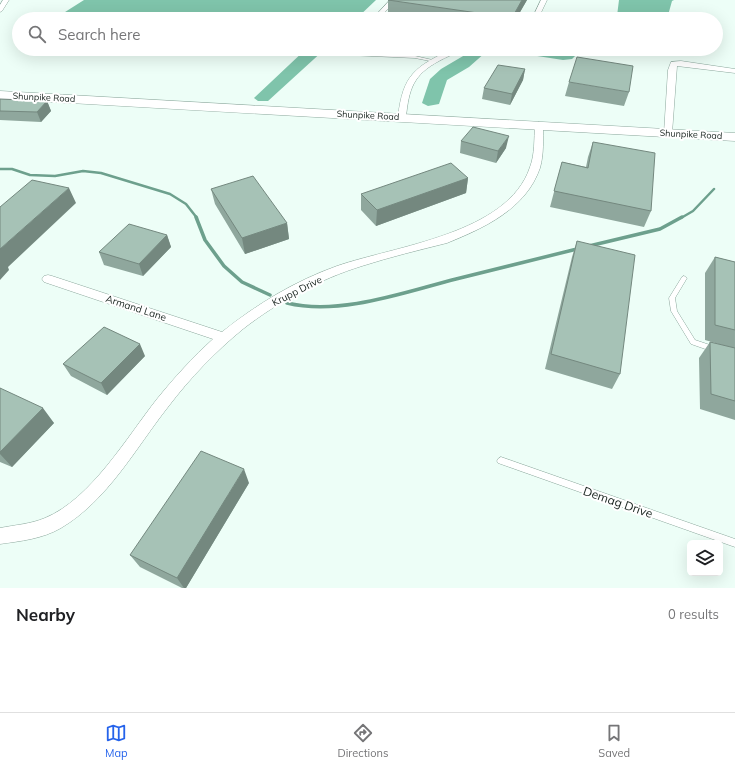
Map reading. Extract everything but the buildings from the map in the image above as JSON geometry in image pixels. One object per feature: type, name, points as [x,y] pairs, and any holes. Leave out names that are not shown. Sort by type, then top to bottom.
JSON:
[{"type":"street","points":[[0,10],[6,0]]},
{"type":"street","points":[[382,12],[393,0]]},
{"type":"street","points":[[538,12],[544,0]]},
{"type":"street","points":[[402,117],[406,96],[411,82],[421,70],[444,56]]},
{"type":"street","points":[[668,133],[672,70],[674,64],[681,63],[735,71]]},
{"type":"street","name":"Shunpike Road","points":[[0,95],[735,137]]},
{"type":"street","name":"Krupp Drive","points":[[0,536],[39,529],[55,522],[72,511],[110,472],[174,388],[224,338],[269,305],[321,278],[358,264],[443,240],[482,223],[501,210],[517,196],[532,174],[537,157],[539,125]]},
{"type":"street","name":"Armand Lane","points":[[48,279],[224,338]]},
{"type":"lane","points":[[393,56],[415,57],[435,61]]},
{"type":"lane","points":[[684,278],[672,298],[674,311],[693,342],[722,352]]},
{"type":"lane","name":"Demag Drive","points":[[501,461],[735,543]]},
{"type":"green space","points":[[84,0],[376,0],[363,12],[65,12]]},
{"type":"green space","points":[[619,0],[674,0],[672,1],[669,12],[618,12]]},
{"type":"green space","points":[[299,56],[317,56],[268,101],[258,101],[254,98]]},
{"type":"green space","points":[[463,56],[481,56],[469,67],[447,80],[439,104],[428,106],[422,103],[430,79],[441,69]]},
{"type":"green space","points":[[537,56],[575,56],[572,59],[563,60]]},
{"type":"waterway","points":[[0,169],[12,169],[30,175],[55,176],[83,171],[101,173],[170,194],[186,204],[197,218]]},
{"type":"waterway","points":[[681,218],[693,211],[714,189]]},
{"type":"waterway","points":[[196,217],[205,240],[224,266],[242,282],[270,295]]},
{"type":"waterway","points":[[589,246],[660,229],[682,217]]},
{"type":"waterway","points":[[287,303],[329,307],[372,301],[577,249]]}]
